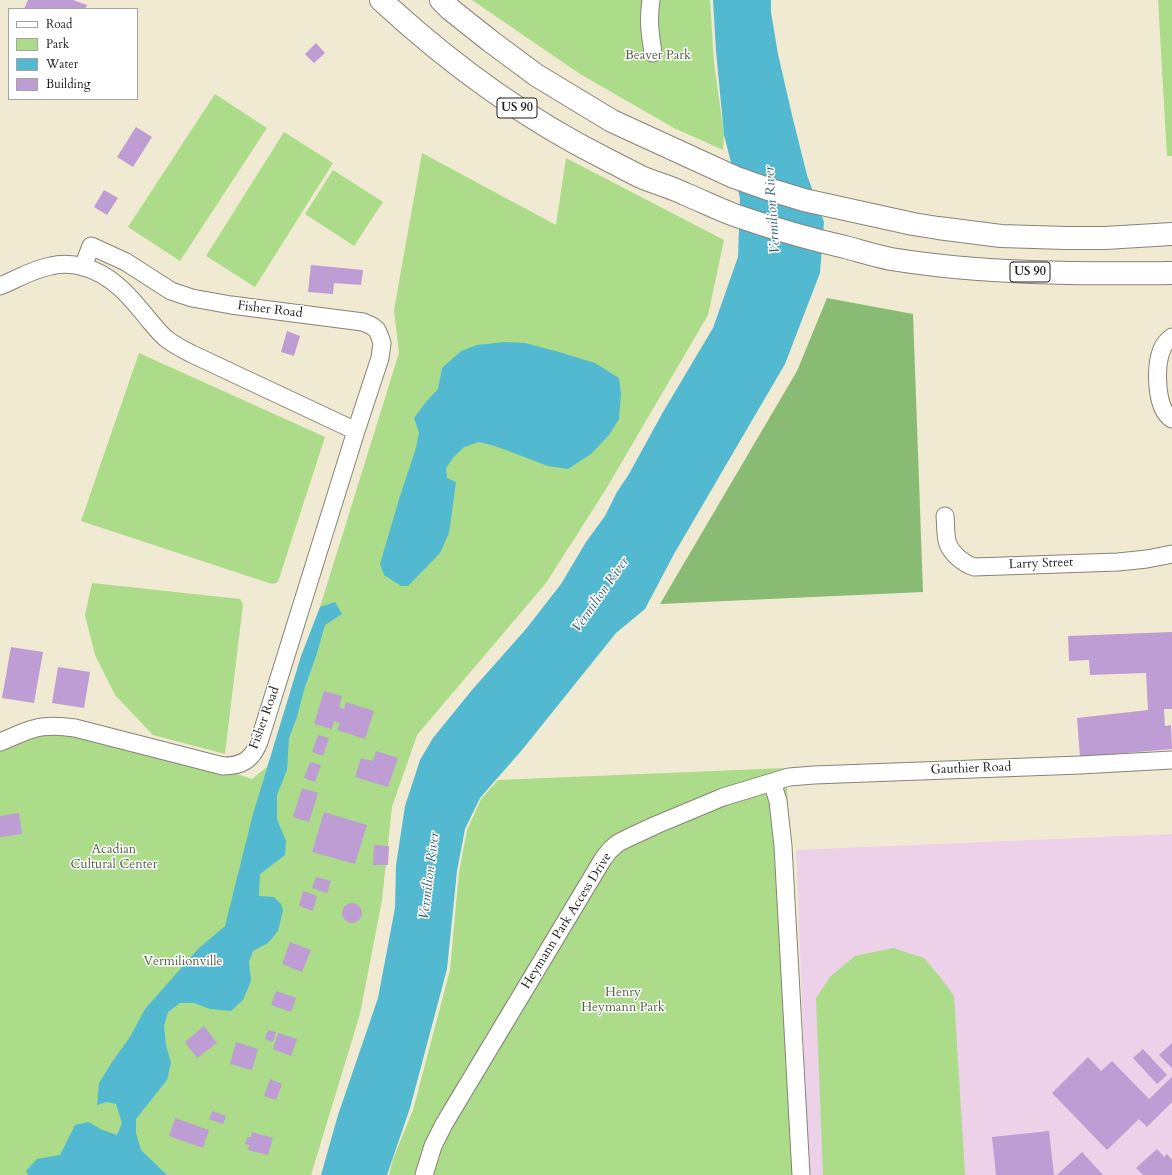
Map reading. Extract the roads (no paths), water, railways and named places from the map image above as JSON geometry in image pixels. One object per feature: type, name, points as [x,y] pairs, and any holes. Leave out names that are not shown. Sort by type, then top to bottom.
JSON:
[{"type":"highway","name":"US 90","points":[[380,0],[452,62],[524,113],[580,146],[642,177],[736,215],[819,241],[889,258],[944,266],[1035,273],[1172,273]]},
{"type":"highway","name":"US 90","points":[[441,0],[489,40],[536,75],[612,121],[734,177],[768,189],[804,200],[914,224],[1001,236],[1105,238],[1172,234]]},
{"type":"street","points":[[651,0],[649,23],[653,53]]},
{"type":"street","name":"Fisher Road","points":[[0,742],[33,729],[61,726],[75,728],[223,766],[236,765],[248,759],[256,749],[259,742],[382,350],[380,337],[377,330],[363,322],[239,306],[192,298],[171,291],[126,262],[91,246],[83,267]]},
{"type":"street","points":[[0,286],[39,269],[62,264],[83,267],[101,273],[114,281],[168,340],[192,354],[356,431]]},
{"type":"street","points":[[1172,337],[1162,349],[1159,361],[1158,379],[1161,403],[1172,420]]},
{"type":"street","name":"Larry Street","points":[[945,516],[948,545],[953,552],[969,566],[974,567],[1118,562],[1147,559],[1172,554]]},
{"type":"street","name":"Gauthier Road","points":[[772,782],[789,777],[814,774],[1080,765],[1172,760]]},
{"type":"street","points":[[772,782],[778,801],[783,846],[800,1175]]},
{"type":"street","name":"Heymann Park Access Drive","points":[[424,1175],[433,1146],[444,1124],[592,877],[610,850],[618,843],[656,824],[723,797],[772,782]]},
{"type":"water","name":"Vermilion River","points":[[713,0],[771,0],[771,12],[778,54],[792,115],[807,175],[824,222],[820,273],[785,364],[674,554],[645,609],[616,633],[522,750],[480,798],[465,829],[457,871],[447,969],[410,1108],[387,1175],[321,1175],[338,1115],[378,998],[395,908],[396,865],[405,806],[420,760],[433,738],[472,690],[526,629],[561,584],[586,542],[605,516],[617,492],[629,474],[663,412],[713,328],[738,257],[740,198],[724,135]]},
{"type":"water","points":[[504,342],[525,343],[595,363],[619,378],[621,394],[619,419],[609,435],[591,454],[568,469],[548,466],[495,446],[479,442],[464,447],[446,468],[447,478],[456,482],[449,533],[440,553],[408,586],[401,586],[384,575],[380,564],[416,448],[419,433],[414,418],[438,389],[442,368],[461,351],[477,345]]},
{"type":"water","points":[[335,602],[342,614],[325,625],[297,717],[289,738],[287,770],[277,795],[277,819],[286,841],[285,855],[260,874],[259,896],[274,897],[281,904],[283,910],[278,931],[268,943],[253,951],[249,962],[251,981],[243,1000],[231,1011],[210,1009],[194,1003],[180,1003],[168,1012],[164,1026],[166,1045],[171,1063],[167,1080],[136,1119],[136,1133],[141,1150],[167,1175],[28,1175],[26,1171],[37,1159],[60,1155],[75,1125],[89,1122],[100,1129],[117,1135],[122,1123],[116,1104],[107,1102],[97,1105],[99,1083],[130,1037],[145,1009],[198,949],[225,926],[253,814],[301,656],[320,607]]},
{"type":"park label","name":"Beaver Park","points":[[658,56]]},
{"type":"park label","name":"Acadian Cultural Center","points":[[114,858]]},
{"type":"park label","name":"Vermilionville","points":[[183,962]]},
{"type":"park label","name":"Henry Heymann Park","points":[[623,1000]]}]
